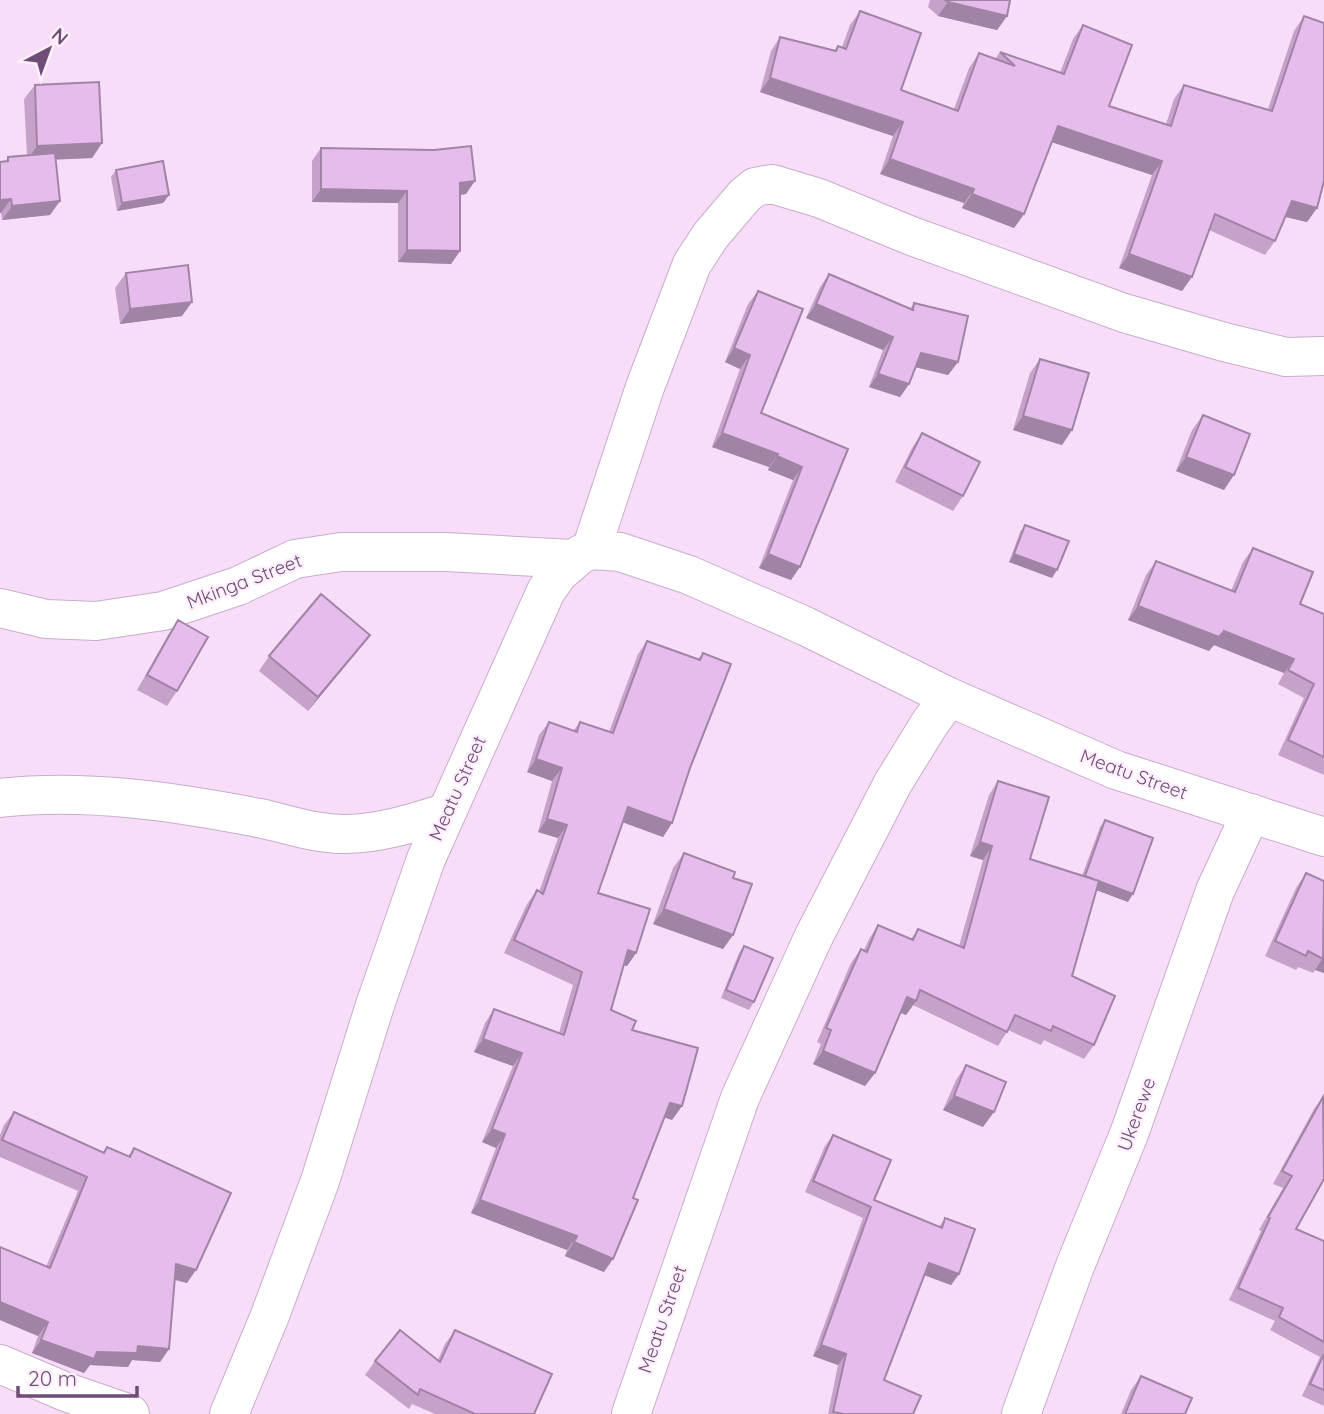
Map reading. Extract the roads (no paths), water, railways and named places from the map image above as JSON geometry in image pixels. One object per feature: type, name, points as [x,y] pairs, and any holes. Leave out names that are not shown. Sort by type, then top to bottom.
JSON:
[{"type":"street","points":[[582,555],[692,264],[711,235],[755,187],[772,184],[819,198],[909,235],[1112,309],[1161,324],[1286,357],[1324,356]]},
{"type":"street","name":"Mkinga Street","points":[[0,608],[46,619],[96,621],[163,611],[238,586],[295,558],[341,552],[582,555]]},
{"type":"street","name":"Meatu Street","points":[[229,1414],[269,1318],[320,1181],[375,1005],[426,859],[546,591],[582,555],[620,552],[689,575],[805,626],[950,697],[1116,770],[1251,813],[1321,829]]},
{"type":"street","name":"Meatu Street","points":[[631,1414],[740,1098],[814,936],[892,783],[950,697]]},
{"type":"street","points":[[0,798],[75,796],[132,800],[233,814],[324,833],[346,834],[378,832],[446,813]]},
{"type":"street","name":"Ukerewe","points":[[1021,1414],[1075,1266],[1129,1134],[1215,891],[1251,813]]},
{"type":"street","points":[[0,1364],[66,1392],[130,1414]]}]
